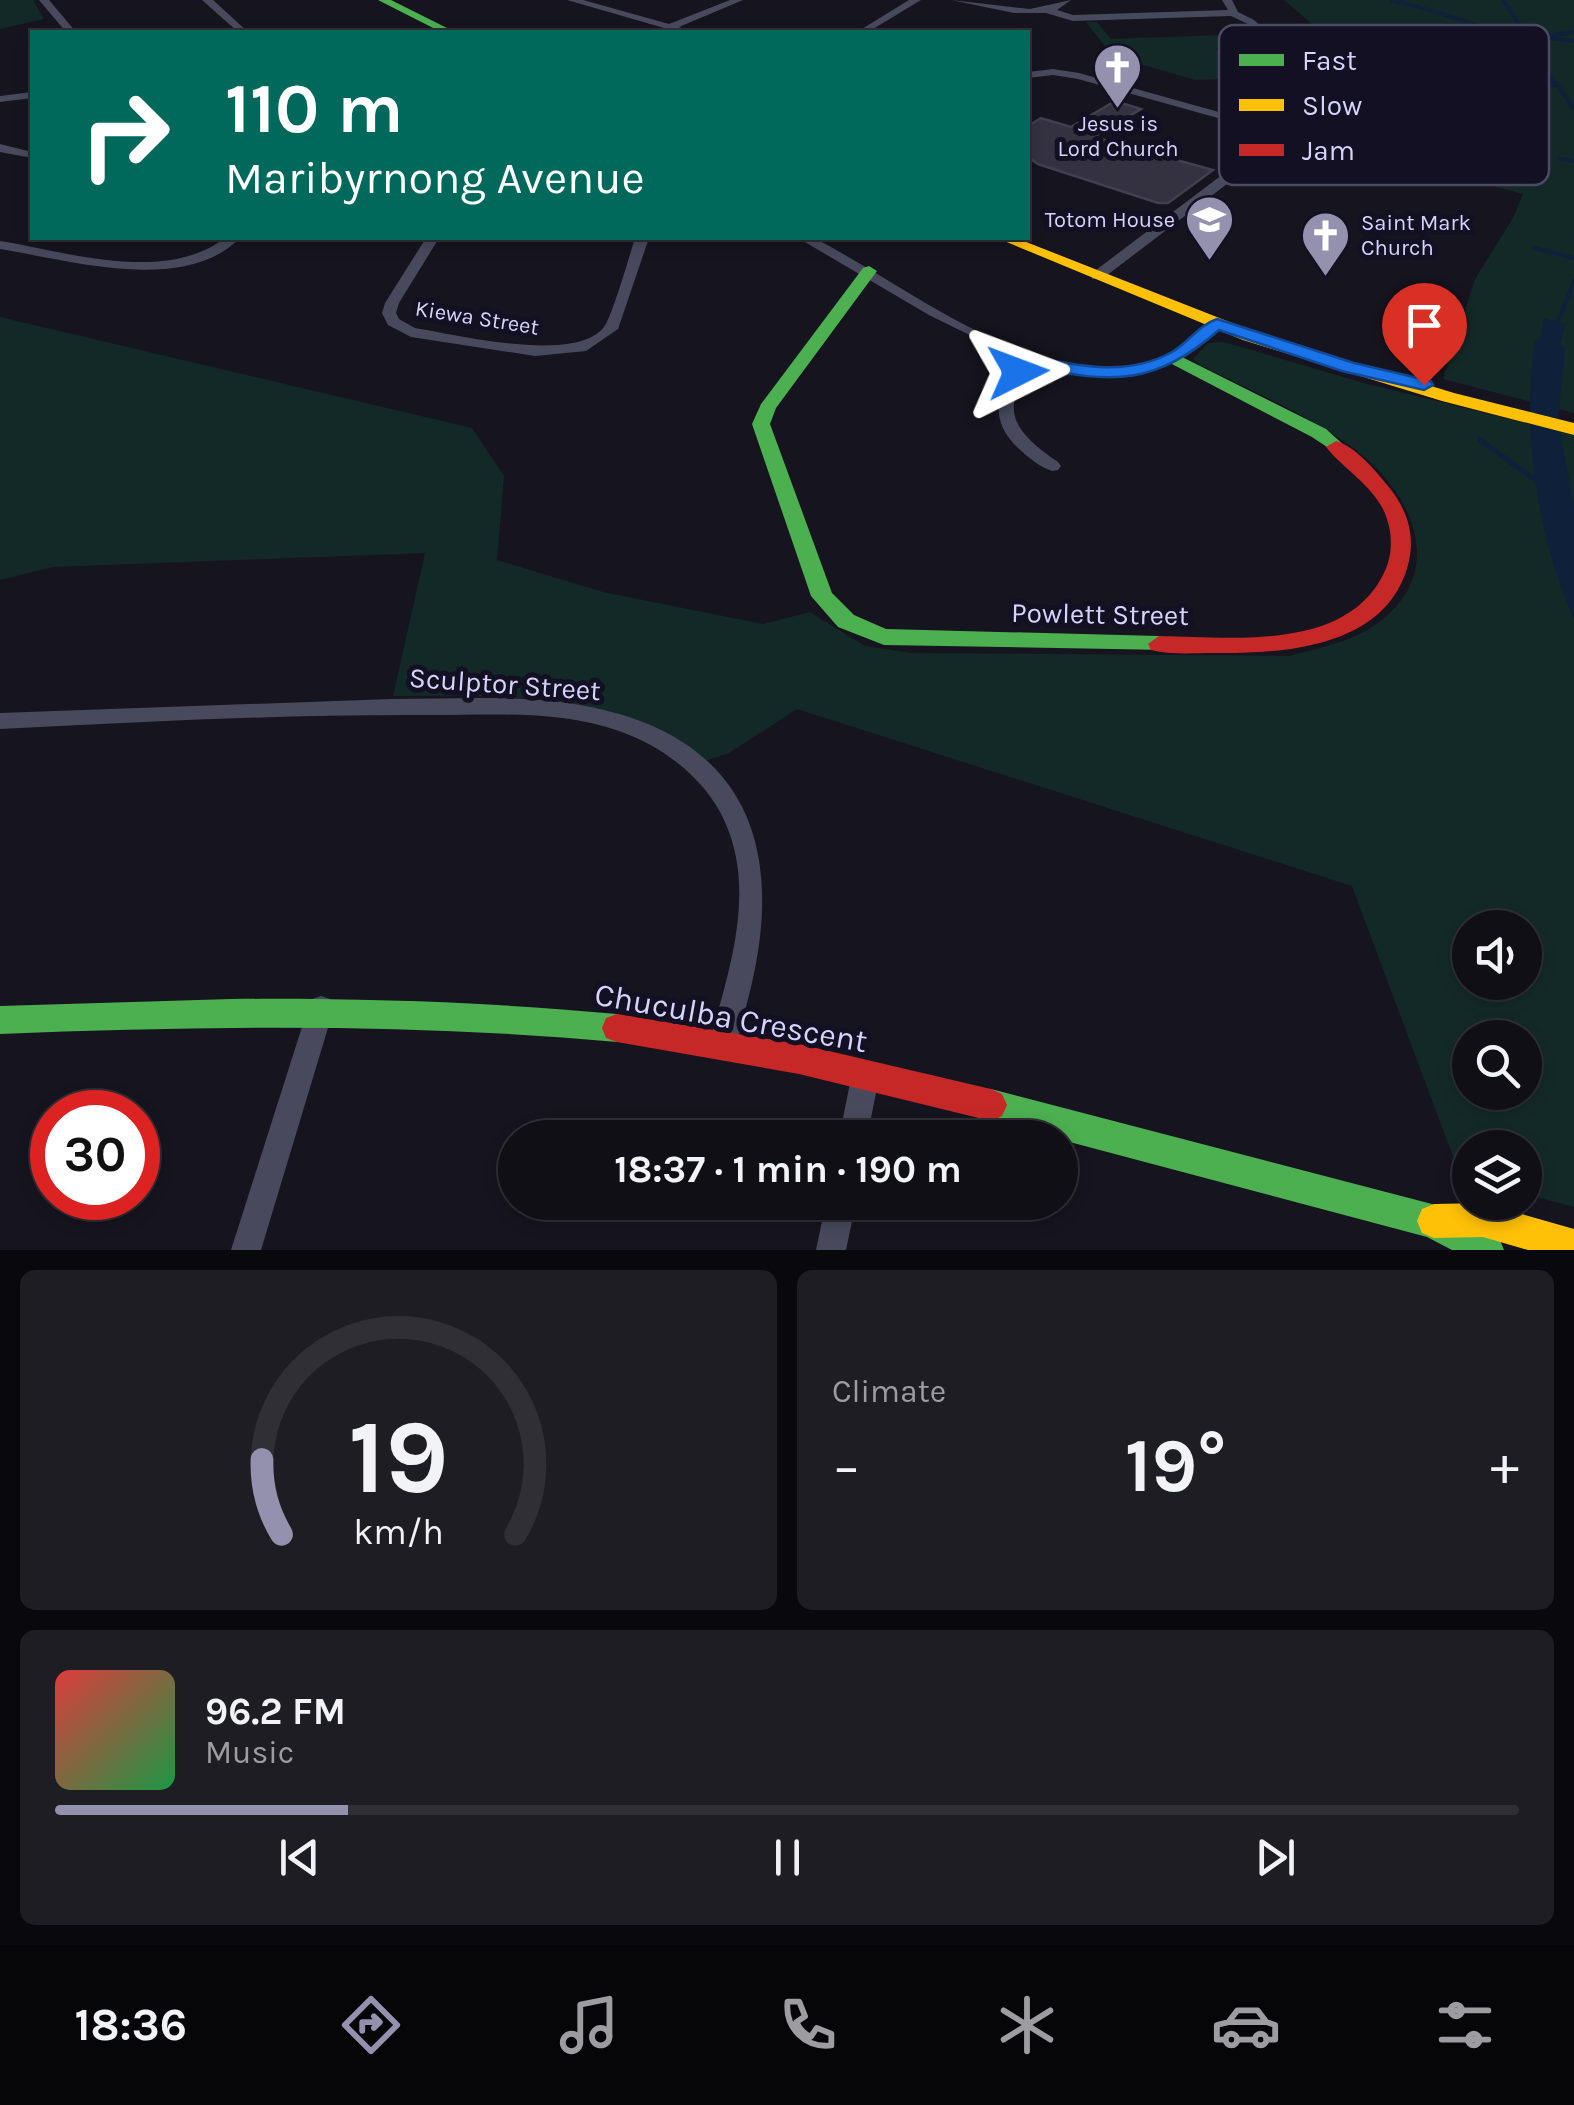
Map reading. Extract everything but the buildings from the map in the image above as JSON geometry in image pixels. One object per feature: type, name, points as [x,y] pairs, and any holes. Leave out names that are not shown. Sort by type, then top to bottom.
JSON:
[{"type":"street","points":[[44,0],[69,30]]},
{"type":"street","points":[[207,0],[242,30]]},
{"type":"street","points":[[383,0],[445,30]]},
{"type":"street","points":[[572,0],[678,30]]},
{"type":"street","points":[[670,28],[738,0]]},
{"type":"street","points":[[865,30],[916,0]]},
{"type":"street","points":[[956,0],[1048,11],[1073,18],[1233,13],[1254,25]]},
{"type":"street","points":[[1048,11],[1066,0]]},
{"type":"street","points":[[1227,0],[1233,13]]},
{"type":"street","points":[[1030,75],[1054,72],[1080,76],[1219,114]]},
{"type":"street","points":[[0,98],[30,96]]},
{"type":"street","points":[[0,148],[30,156]]},
{"type":"street","points":[[1097,276],[1219,183]]},
{"type":"street","points":[[0,245],[164,266],[207,256],[229,240]]},
{"type":"street","name":"Kiewa Street","points":[[431,240],[392,303],[389,313],[393,322],[420,334],[554,352],[589,345],[612,329],[641,240]]},
{"type":"street","points":[[809,240],[1030,361],[1072,371],[1115,373],[1154,367],[1174,358],[1217,324]]},
{"type":"street","points":[[1009,240],[1217,324],[1574,429]]},
{"type":"street","name":"Powlett Street","points":[[870,271],[766,408],[762,424],[822,596],[846,621],[884,637],[1260,646],[1325,634],[1373,608],[1399,572],[1403,546],[1398,518],[1374,478],[1319,433],[1174,358]]},
{"type":"street","points":[[1030,361],[1006,387],[1004,414],[1020,441],[1052,466]]},
{"type":"street","points":[[1493,404],[1574,419]]},
{"type":"street","name":"Sculptor Street","points":[[0,720],[341,707],[486,708],[581,713],[646,732],[684,755],[714,785],[738,822],[748,854],[752,912],[724,1044]]},
{"type":"street","points":[[246,1250],[321,1008]]},
{"type":"street","name":"Chuculba Crescent","points":[[0,1020],[321,1008],[562,1022],[724,1044],[866,1073],[1432,1221],[1487,1250]]},
{"type":"street","points":[[857,1120],[866,1073]]},
{"type":"street","points":[[831,1250],[837,1220]]},
{"type":"street","name":"Chuculba Crescent","points":[[1432,1221],[1482,1220],[1574,1246]]},
{"type":"green space","points":[[0,0],[33,0],[44,19],[0,29]]},
{"type":"green space","points":[[1284,0],[1574,0],[1574,413],[1443,379],[1475,279],[1513,218],[1523,194],[1490,185],[1549,185],[1549,25],[1313,25]]},
{"type":"green space","points":[[1086,22],[1097,22],[1111,39],[1219,35],[1219,79],[1195,80],[1113,56]]},
{"type":"green space","points":[[0,317],[472,428],[504,476],[497,560],[603,592],[763,624],[810,612],[865,646],[912,653],[1289,656],[1356,636],[1399,604],[1412,580],[1417,556],[1405,506],[1390,483],[1331,432],[1200,365],[1193,359],[1208,343],[1224,342],[1364,383],[1574,435],[1574,1207],[1542,1199],[1542,1130],[1452,1130],[1452,1154],[1352,886],[797,709],[729,753],[705,761],[636,720],[598,709],[516,698],[393,696],[425,553],[53,567],[0,580]]},
{"type":"water","points":[[1544,318],[1565,324],[1560,346],[1565,348],[1558,420],[1574,507],[1574,619],[1550,553],[1531,445],[1531,374],[1535,340],[1540,340]]},
{"type":"waterway","points":[[1392,0],[1475,25]]},
{"type":"waterway","points":[[1503,0],[1519,25]]},
{"type":"waterway","points":[[1549,36],[1574,32]]},
{"type":"waterway","points":[[1549,38],[1574,41]]},
{"type":"waterway","points":[[1549,76],[1557,85]]},
{"type":"waterway","points":[[1549,84],[1557,85]]},
{"type":"waterway","points":[[1557,85],[1574,109]]},
{"type":"waterway","points":[[1561,159],[1574,161]]},
{"type":"waterway","points":[[1534,248],[1574,258]]},
{"type":"waterway","points":[[1556,326],[1574,281]]},
{"type":"waterway","points":[[1480,440],[1540,483]]},
{"type":"traffic: fast","points":[[383,0],[445,30]]},
{"type":"traffic: fast","points":[[869,271],[767,408],[761,424],[822,596],[846,621],[884,637],[1159,644]]},
{"type":"traffic: fast","points":[[1174,358],[1319,433],[1336,447]]},
{"type":"traffic: fast","points":[[0,1020],[154,1014],[386,1013],[617,1028]]},
{"type":"traffic: fast","points":[[991,1105],[1432,1221],[1487,1250]]},
{"type":"traffic: slow","points":[[1009,240],[1249,336],[1448,397],[1574,429]]},
{"type":"traffic: slow","points":[[1434,1221],[1483,1220],[1574,1246]]},
{"type":"traffic: jam","points":[[1159,644],[1240,645],[1300,639],[1338,629],[1378,601],[1396,572],[1402,550],[1401,531],[1384,495],[1336,447]]},
{"type":"traffic: jam","points":[[617,1028],[799,1059],[991,1105]]},
{"type":"place","name":"Jesus is Lord Church","points":[[1118,110]]},
{"type":"place","name":"Totom House","points":[[1210,262]]},
{"type":"place","name":"Saint Mark Church","points":[[1326,278]]},
{"type":"route","points":[[1018,372],[1030,361],[1086,373],[1142,370],[1179,355],[1217,324],[1348,367],[1424,385]]}]
